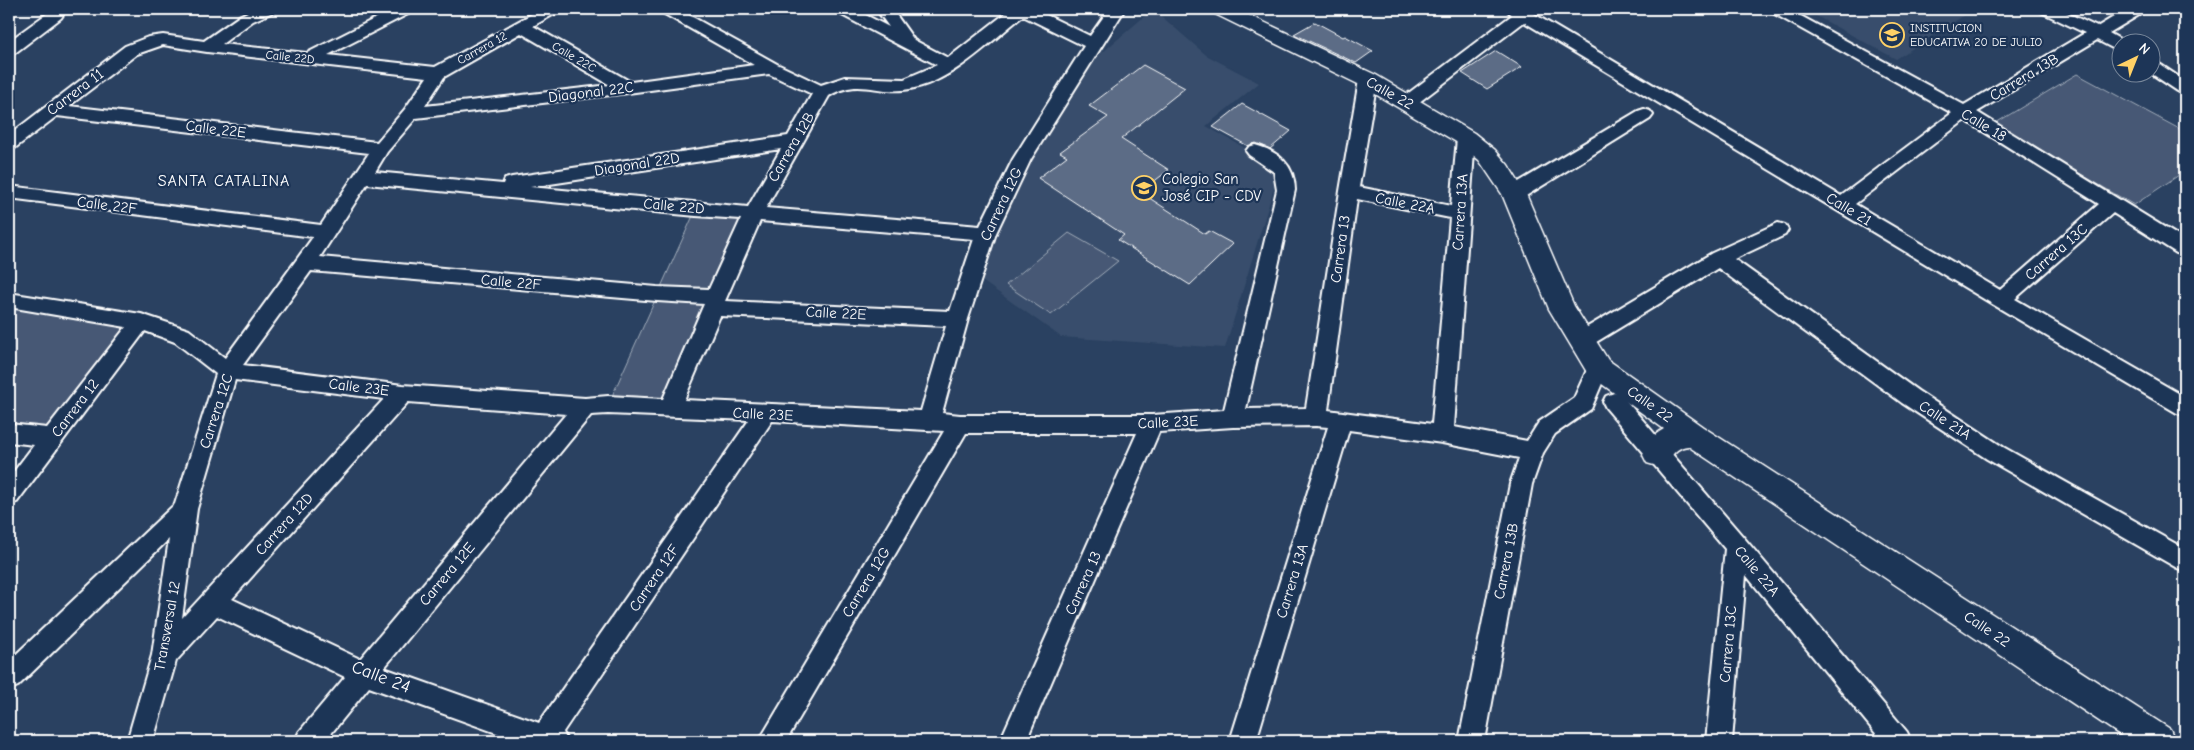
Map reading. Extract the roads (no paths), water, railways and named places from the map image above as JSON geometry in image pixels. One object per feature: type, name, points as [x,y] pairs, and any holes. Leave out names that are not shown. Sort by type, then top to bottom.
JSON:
[{"type":"street","points":[[208,47],[247,18],[267,9]]},
{"type":"street","points":[[308,59],[406,9]]},
{"type":"street","name":"Carrera 12","points":[[438,73],[552,9]]},
{"type":"street","points":[[668,9],[771,68],[822,92],[830,86],[851,81],[897,84],[914,83],[949,65],[1022,9],[1093,44]]},
{"type":"street","points":[[842,9],[949,65]]},
{"type":"street","points":[[884,9],[909,43]]},
{"type":"street","name":"Carrera 12G","points":[[929,420],[958,319],[986,232],[1022,159],[1093,44],[1118,9]]},
{"type":"street","name":"Calle 22","points":[[1220,9],[1368,80],[1466,138],[1487,155],[1500,171],[1514,194],[1562,309],[1598,367],[1693,435],[2158,741]]},
{"type":"street","name":"Calle 18","points":[[1777,9],[1964,112],[2185,248]]},
{"type":"street","points":[[2047,9],[2112,42]]},
{"type":"street","name":"Carrera 13B","points":[[1842,205],[1964,112],[2138,9]]},
{"type":"street","points":[[1408,102],[1521,10]]},
{"type":"street","name":"Calle 21","points":[[1521,10],[1842,205],[2185,407]]},
{"type":"street","points":[[9,49],[55,15]]},
{"type":"street","name":"Calle 22C","points":[[521,26],[628,88]]},
{"type":"street","name":"Calle 22D","points":[[143,44],[163,40],[208,47],[438,73]]},
{"type":"street","name":"Carrera 11","points":[[9,144],[131,50],[143,44]]},
{"type":"street","name":"Diagonal 22C","points":[[411,113],[628,88],[771,68]]},
{"type":"street","name":"Carrera 12C","points":[[9,678],[185,509],[227,371],[306,263],[381,148],[411,113],[438,73]]},
{"type":"street","points":[[2162,73],[2185,88]]},
{"type":"street","name":"Carrera 13","points":[[1316,417],[1349,191],[1368,80]]},
{"type":"street","name":"Carrera 12B","points":[[670,408],[754,212],[822,92]]},
{"type":"street","name":"Calle 22E","points":[[52,110],[381,148]]},
{"type":"street","points":[[1514,194],[1644,115]]},
{"type":"street","name":"Carrera 13A","points":[[1442,434],[1466,138]]},
{"type":"street","name":"Diagonal 22D","points":[[480,188],[794,140]]},
{"type":"street","points":[[1234,418],[1286,190],[1287,178],[1277,163],[1255,151]]},
{"type":"street","name":"Calle 22D","points":[[362,177],[696,209],[754,212],[986,232]]},
{"type":"street","name":"Calle 22A","points":[[1349,191],[1460,214]]},
{"type":"street","name":"Calle 22F","points":[[9,192],[325,232]]},
{"type":"street","name":"Carrera 13C","points":[[2001,300],[2112,204]]},
{"type":"street","points":[[1581,341],[1719,258],[1778,230]]},
{"type":"street","name":"Calle 21A","points":[[1719,258],[1910,397],[1995,453],[2185,561]]},
{"type":"street","name":"Calle 22F","points":[[306,263],[657,294],[714,302]]},
{"type":"street","points":[[9,300],[141,322],[182,336],[227,371]]},
{"type":"street","name":"Calle 22E","points":[[714,302],[958,319]]},
{"type":"street","name":"Carrera 12","points":[[9,495],[141,322]]},
{"type":"street","points":[[1598,367],[1583,403],[1642,399]]},
{"type":"street","name":"Calle 23E","points":[[227,371],[403,393],[586,406],[608,405],[765,414],[929,420],[960,424],[1152,424],[1234,418],[1316,417],[1442,434],[1533,451]]},
{"type":"street","name":"Carrera 12D","points":[[165,655],[403,393]]},
{"type":"street","name":"Calle 22A","points":[[1614,402],[1657,455],[1737,546],[1898,741]]},
{"type":"street","name":"Carrera 13B","points":[[1472,741],[1521,484],[1533,451],[1547,428],[1583,403]]},
{"type":"street","name":"Carrera 12E","points":[[308,741],[586,406]]},
{"type":"street","name":"Carrera 12F","points":[[547,740],[765,414]]},
{"type":"street","name":"Carrera 13A","points":[[1243,741],[1341,420]]},
{"type":"street","name":"Carrera 12G","points":[[772,741],[960,424]]},
{"type":"street","name":"Carrera 13","points":[[1013,741],[1152,424]]},
{"type":"street","points":[[9,433],[53,438]]},
{"type":"street","points":[[1657,455],[1661,445],[1671,438],[1681,434],[1693,435]]},
{"type":"street","name":"Transversal 12","points":[[140,741],[165,655],[185,509]]},
{"type":"street","name":"Carrera 13C","points":[[1719,741],[1737,546]]},
{"type":"street","name":"Calle 24","points":[[213,602],[364,673],[547,740]]},
{"type":"place","name":"INSTITUCION EDUCATIVA 20 DE JULIO","points":[[1892,35]]},
{"type":"place","name":"Colegio San José CIP - CDV","points":[[1144,188]]},
{"type":"district","name":"SANTA CATALINA","points":[[224,181]]}]
